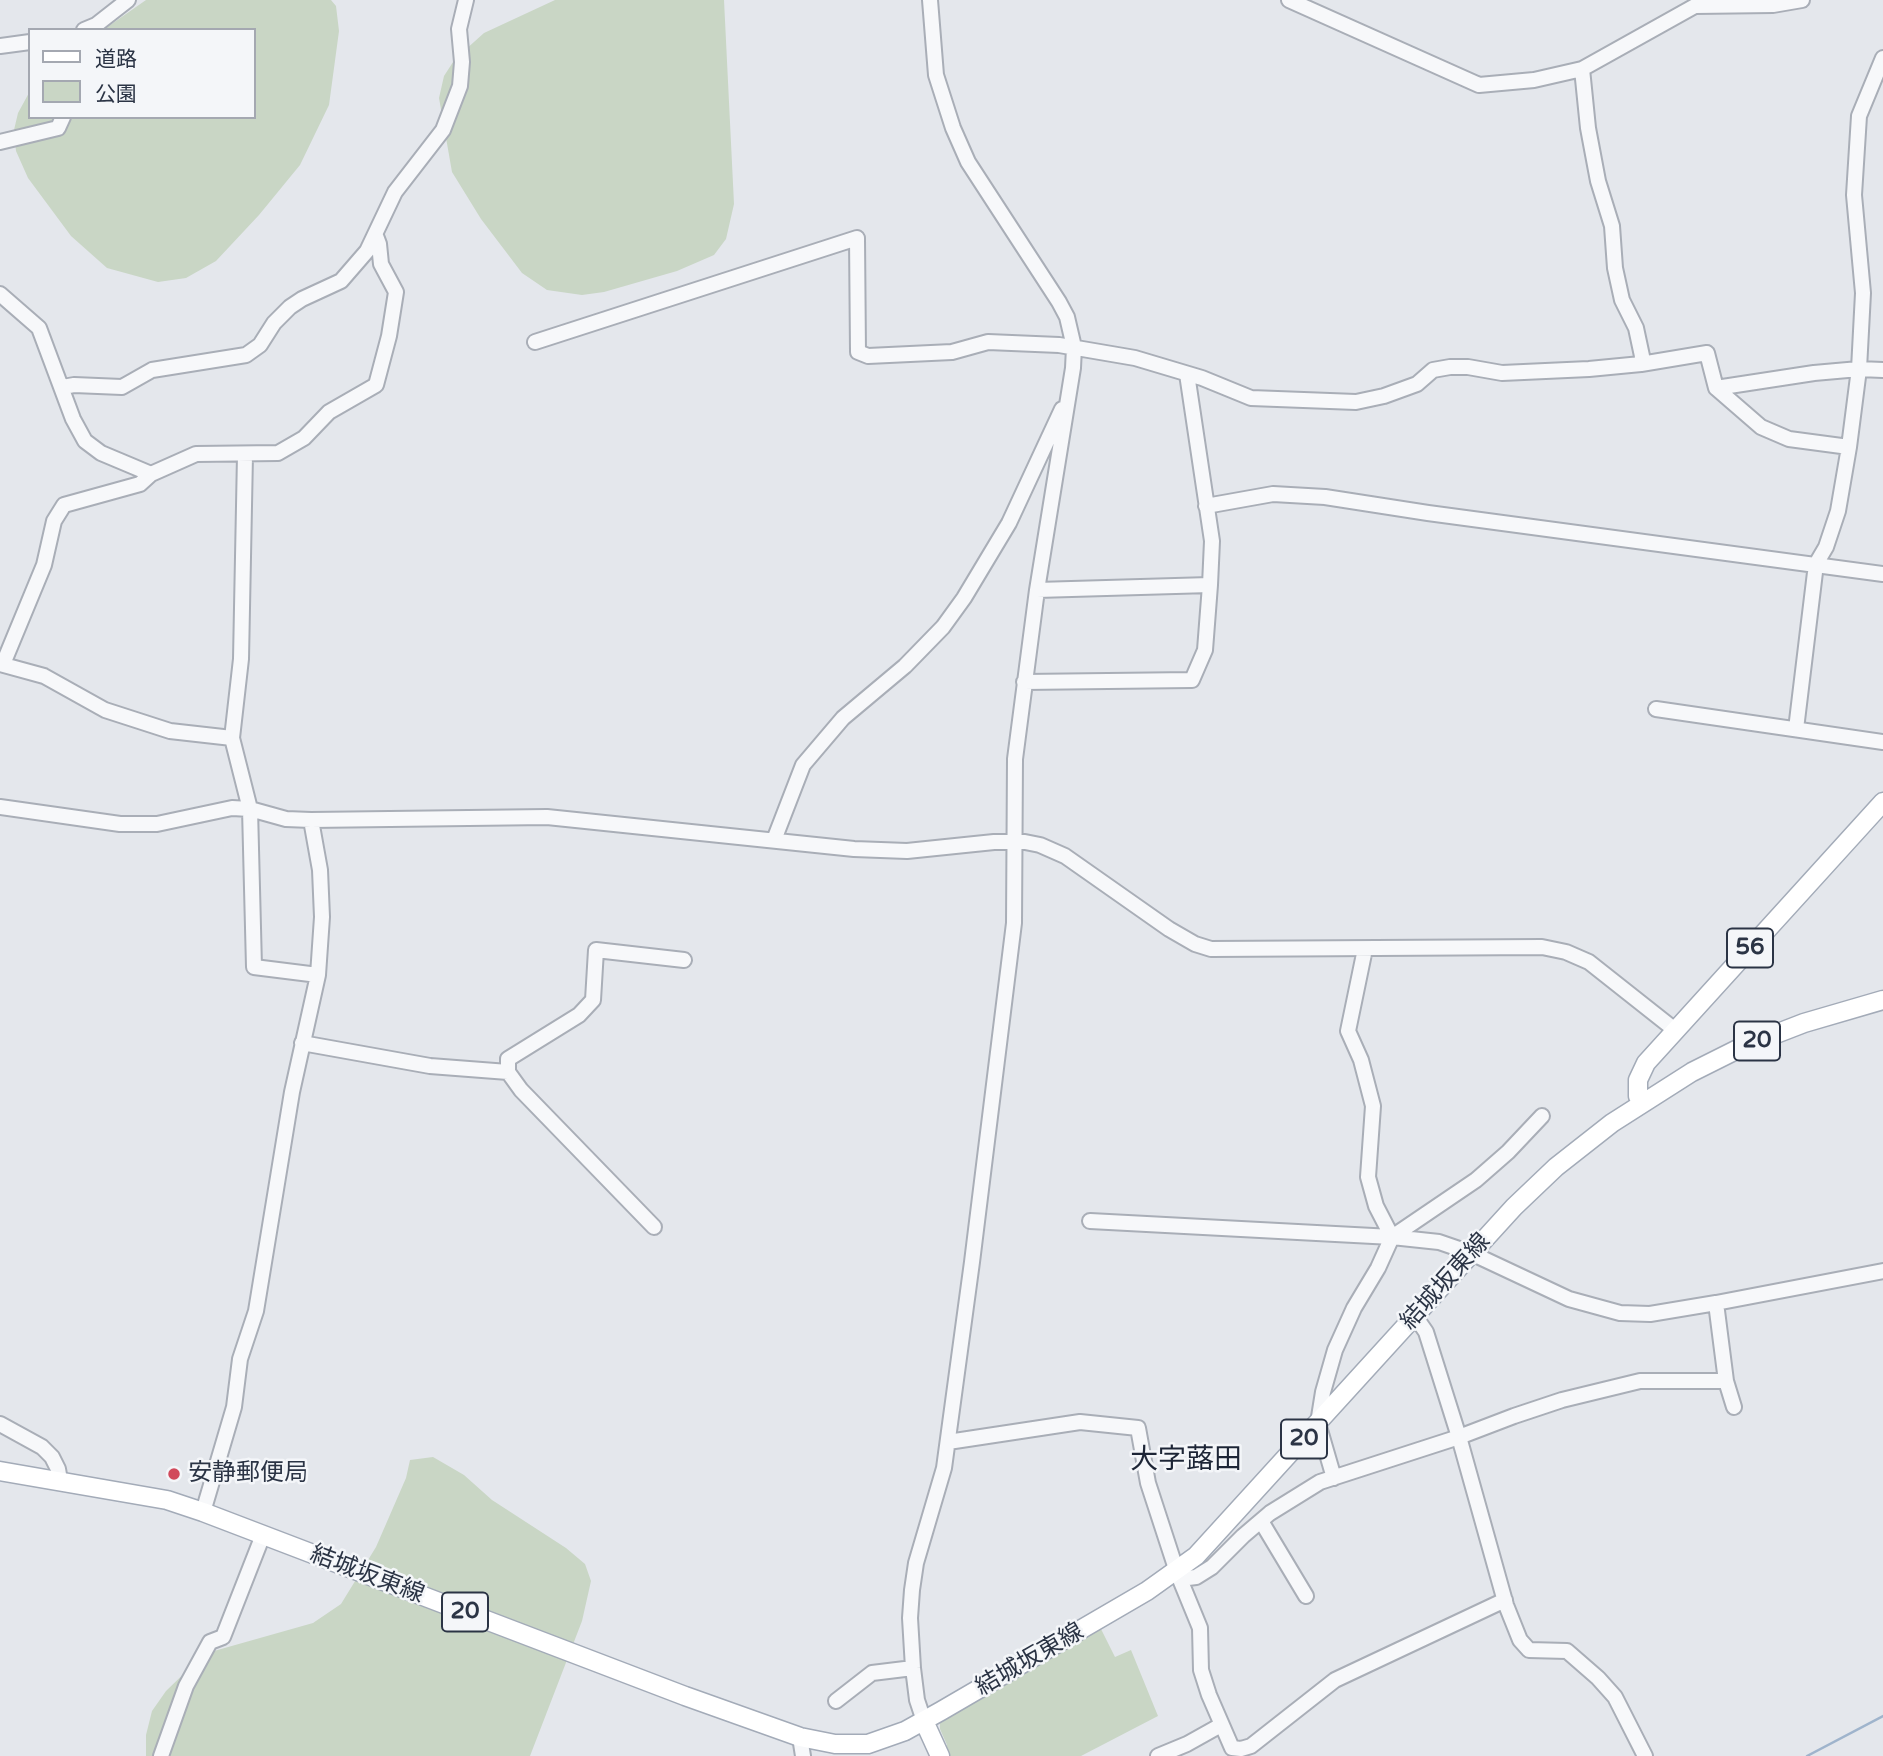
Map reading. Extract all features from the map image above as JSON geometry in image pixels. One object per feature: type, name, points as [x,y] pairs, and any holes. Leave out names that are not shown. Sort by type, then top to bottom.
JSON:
[{"type":"main road","name":"56","points":[[1641,1104],[1637,1089],[1641,1071],[1675,1030],[1883,802]]},
{"type":"main road","name":"結城坂東線","points":[[0,1471],[138,1494],[203,1512],[800,1737],[835,1744],[868,1744],[894,1736],[924,1721],[1179,1576],[1514,1207],[1556,1167],[1602,1130],[1692,1072],[1742,1047],[1804,1023],[1883,1000]]},
{"type":"main road","points":[[924,1721],[940,1756]]},
{"type":"street","points":[[88,28],[103,20],[128,0]]},
{"type":"street","points":[[63,387],[122,387],[152,370],[249,354],[260,345],[274,323],[290,307],[341,281],[367,251],[376,236],[394,192],[443,130],[456,100],[461,62],[459,29],[466,0]]},
{"type":"street","points":[[924,1721],[913,1668],[910,1618],[912,1590],[916,1563],[944,1468],[948,1442],[1014,923],[1015,758],[1037,590],[1070,393],[1074,347],[1067,317],[1059,302],[968,162],[953,128],[936,75],[930,0]]},
{"type":"street","points":[[1289,0],[1479,85],[1534,80],[1582,69],[1695,6],[1773,5],[1802,0]]},
{"type":"street","points":[[0,46],[28,42]]},
{"type":"street","points":[[1796,729],[1816,564],[1826,547],[1838,511],[1859,369],[1863,293],[1854,195],[1859,116],[1883,58]]},
{"type":"street","points":[[1582,69],[1588,128],[1598,181],[1612,226],[1615,268],[1622,299],[1636,328],[1641,364]]},
{"type":"street","points":[[0,142],[58,128],[62,119]]},
{"type":"street","points":[[232,738],[170,732],[105,710],[44,676],[2,664],[44,565],[54,521],[60,509],[68,503],[141,484],[151,474],[196,454],[278,453],[304,439],[329,412],[376,385],[389,336],[396,292],[381,264],[376,236]]},
{"type":"street","points":[[535,342],[857,238],[858,352],[869,356],[951,352],[988,342],[1074,347],[1135,358],[1251,398],[1356,402],[1384,397],[1417,384],[1433,370],[1450,367],[1468,366],[1502,373],[1641,364],[1707,353],[1716,388],[1761,427],[1789,439],[1849,446]]},
{"type":"street","points":[[0,294],[39,328],[73,419],[85,441],[101,453],[151,474]]},
{"type":"street","points":[[1716,388],[1814,373],[1883,370]]},
{"type":"street","points":[[1024,682],[1192,680],[1205,650],[1212,541],[1187,374]]},
{"type":"street","points":[[774,840],[803,765],[844,718],[905,666],[943,627],[964,598],[1009,523],[1070,393]]},
{"type":"street","points":[[245,455],[241,659],[232,738],[250,809],[254,967],[318,975]]},
{"type":"street","points":[[1206,506],[1273,494],[1325,497],[1648,544],[1883,574]]},
{"type":"street","points":[[1037,590],[1210,586]]},
{"type":"street","points":[[1656,709],[1883,742]]},
{"type":"street","points":[[0,807],[120,824],[157,824],[232,808],[250,809],[286,819],[311,820],[547,817],[854,849],[907,851],[1015,842],[1040,845],[1065,856],[1169,929],[1195,944],[1212,949],[1542,947],[1566,951],[1589,962],[1675,1030]]},
{"type":"street","points":[[203,1512],[234,1408],[240,1359],[257,1311],[302,1043],[318,975],[320,870],[311,820]]},
{"type":"street","points":[[1365,948],[1348,1031],[1373,1105],[1368,1177],[1376,1206],[1392,1237]]},
{"type":"street","points":[[654,1227],[521,1090],[508,1072],[508,1059],[579,1015],[593,1000],[596,950],[684,960]]},
{"type":"street","points":[[302,1043],[430,1066],[508,1072]]},
{"type":"street","points":[[1334,1478],[1318,1423],[1318,1412],[1335,1350],[1353,1308],[1378,1268],[1392,1237],[1476,1180],[1508,1152],[1542,1116]]},
{"type":"street","points":[[1090,1221],[1392,1237],[1438,1242],[1471,1253],[1569,1299],[1620,1313],[1650,1314],[1883,1271]]},
{"type":"street","points":[[1716,1303],[1726,1381],[1734,1407]]},
{"type":"street","points":[[1415,1316],[1426,1332],[1505,1600],[1520,1640],[1529,1650],[1567,1651],[1598,1678],[1615,1696],[1645,1756]]},
{"type":"street","points":[[1179,1576],[1196,1577],[1212,1567],[1261,1521],[1320,1482],[1562,1400],[1640,1381],[1726,1381]]},
{"type":"street","points":[[948,1442],[1080,1422],[1138,1428],[1148,1483],[1179,1576],[1200,1628],[1202,1670],[1232,1748],[1251,1746],[1335,1680],[1505,1600]]},
{"type":"street","points":[[0,1424],[43,1447],[52,1457],[60,1480]]},
{"type":"street","points":[[1261,1521],[1306,1596]]},
{"type":"street","points":[[161,1756],[186,1686],[210,1642],[223,1637],[262,1535]]},
{"type":"street","points":[[836,1701],[872,1673],[913,1668]]},
{"type":"street","points":[[1158,1756],[1221,1724]]},
{"type":"street","points":[[800,1737],[803,1756]]},
{"type":"green space","points":[[146,0],[331,0],[336,6],[339,31],[329,105],[300,165],[216,261],[186,278],[158,282],[107,268],[71,236],[28,178],[16,151],[14,130],[18,113],[28,95],[28,119],[256,119],[256,28],[106,28]]},
{"type":"green space","points":[[555,0],[724,0],[734,204],[726,239],[714,255],[677,271],[604,292],[582,295],[547,290],[522,273],[481,219],[452,172],[439,98],[444,76],[455,59],[484,33]]},
{"type":"green space","points":[[433,1457],[464,1475],[492,1500],[566,1548],[585,1564],[591,1581],[582,1621],[530,1756],[146,1756],[146,1735],[152,1711],[166,1691],[201,1657],[313,1623],[341,1604],[376,1547],[406,1478],[410,1460]]},
{"type":"green space","points":[[1101,1629],[1115,1657],[1131,1650],[1158,1716],[1081,1756],[947,1756],[944,1749],[947,1745],[940,1723]]},
{"type":"waterway","points":[[1807,1756],[1883,1716]]},
{"type":"place","name":"安静郵便局","points":[[174,1474]]},
{"type":"district","name":"大字蕗田","points":[[1186,1461]]}]
